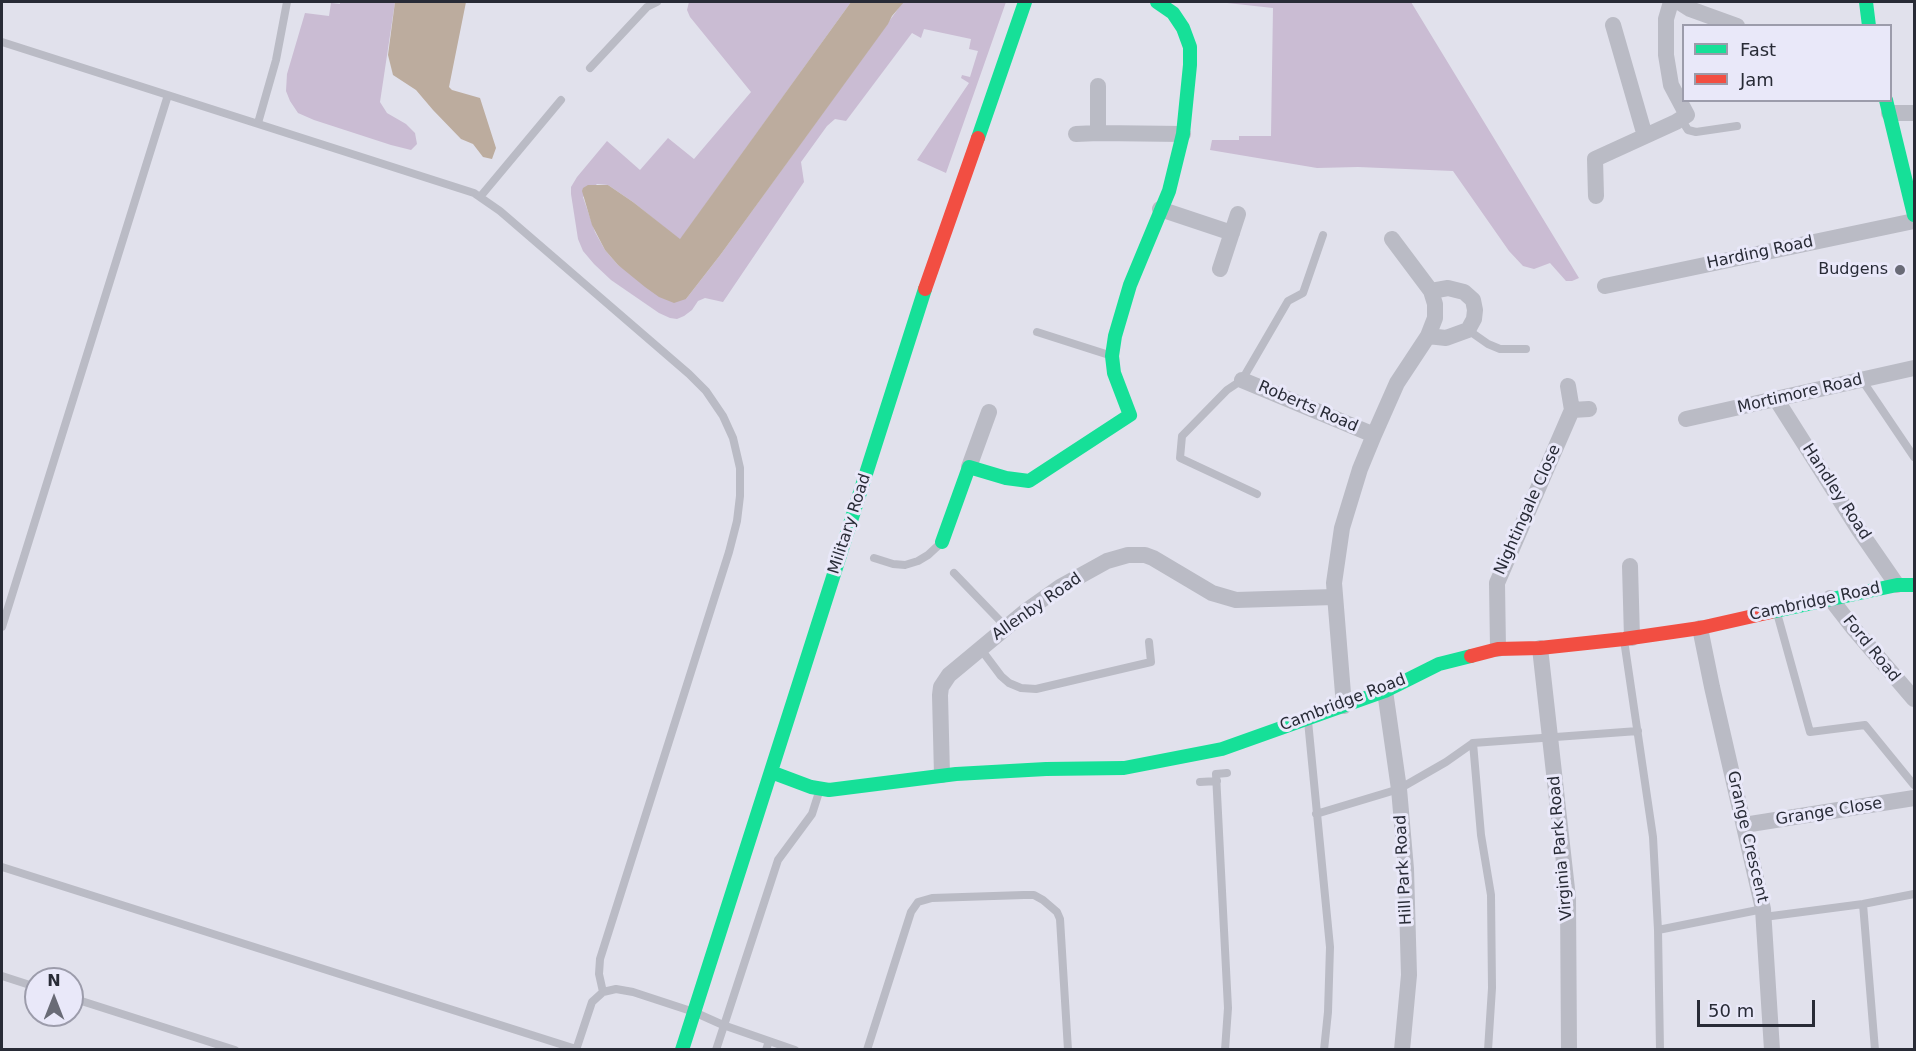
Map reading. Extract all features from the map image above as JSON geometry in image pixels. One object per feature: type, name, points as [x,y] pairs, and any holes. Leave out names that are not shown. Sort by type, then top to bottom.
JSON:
[{"type":"street","name":"Military Road","points":[[682,1050],[920,308],[1025,2]]},
{"type":"street","points":[[969,467],[1006,478],[1029,481],[1135,422],[1118,386],[1112,356],[1118,321],[1130,285],[1175,169],[1183,134],[1190,65],[1190,47],[1187,36],[1167,7],[1157,2]]},
{"type":"street","points":[[1596,196],[1595,159],[1687,115],[1671,85],[1666,55],[1666,19],[1671,2]]},
{"type":"street","points":[[1679,2],[1690,9],[1731,24]]},
{"type":"street","points":[[1866,2],[1869,24]]},
{"type":"street","points":[[1613,25],[1645,136]]},
{"type":"street","points":[[1098,86],[1098,133]]},
{"type":"street","points":[[1914,113],[1887,107],[1914,215]]},
{"type":"street","points":[[1076,134],[1183,134]]},
{"type":"street","points":[[1161,209],[1232,233]]},
{"type":"street","points":[[1220,269],[1238,214]]},
{"type":"street","name":"Harding Road","points":[[1605,286],[1914,221]]},
{"type":"street","points":[[1344,706],[1334,597],[1334,572],[1342,528],[1357,479],[1397,383],[1428,336],[1436,318],[1431,291],[1392,239]]},
{"type":"street","points":[[1428,336],[1446,338],[1468,330],[1474,319],[1473,300],[1464,292],[1448,288],[1431,291]]},
{"type":"street","name":"Mortimore Road","points":[[1686,419],[1914,369]]},
{"type":"street","name":"Roberts Road","points":[[1242,380],[1374,435]]},
{"type":"street","points":[[1568,386],[1572,410],[1589,410]]},
{"type":"street","name":"Handley Road","points":[[1776,399],[1859,530],[1897,585]]},
{"type":"street","name":"Nightingale Close","points":[[1498,649],[1497,583],[1572,410]]},
{"type":"street","points":[[942,542],[988,412]]},
{"type":"street","name":"Allenby Road","points":[[942,776],[939,704],[942,687],[953,670],[1060,587],[1107,561],[1128,555],[1144,555],[1212,593],[1227,598],[1255,600],[1334,597]]},
{"type":"street","points":[[1628,638],[1630,566]]},
{"type":"street","name":"Cambridge Road","points":[[771,772],[820,789],[832,789],[942,776],[1046,769],[1124,768],[1215,751],[1385,691],[1439,664],[1498,649],[1540,648],[1700,628],[1830,597],[1897,585],[1914,585]]},
{"type":"street","name":"Ford Road","points":[[1830,597],[1854,629],[1914,699]]},
{"type":"street","name":"Grange Crescent","points":[[1700,628],[1764,913],[1772,1050]]},
{"type":"street","name":"Virginia Park Road","points":[[1540,648],[1568,898],[1569,1050]]},
{"type":"street","name":"Hill Park Road","points":[[1385,691],[1399,789],[1406,869],[1409,975],[1402,1050]]},
{"type":"street","name":"Grange Close","points":[[1744,825],[1914,798]]},
{"type":"lane","points":[[258,123],[274,69],[287,2]]},
{"type":"lane","points":[[590,68],[647,7],[657,2]]},
{"type":"lane","points":[[2,42],[458,187],[480,197],[500,211],[699,384],[728,424],[740,468],[740,502],[733,539],[600,959],[599,974],[603,992]]},
{"type":"lane","points":[[2,627],[168,95]]},
{"type":"lane","points":[[480,197],[561,100]]},
{"type":"lane","points":[[1681,119],[1688,130],[1696,132],[1737,126]]},
{"type":"lane","points":[[1257,494],[1180,458],[1182,436],[1227,390],[1242,380],[1288,301],[1303,293],[1323,235]]},
{"type":"lane","points":[[1468,330],[1488,344],[1500,349],[1526,349]]},
{"type":"lane","points":[[1037,332],[1112,356]]},
{"type":"lane","points":[[1862,380],[1914,457]]},
{"type":"lane","points":[[874,558],[905,565],[928,555],[942,542]]},
{"type":"lane","points":[[954,573],[1006,627]]},
{"type":"lane","points":[[1776,610],[1810,732],[1865,724],[1914,785]]},
{"type":"lane","points":[[1628,638],[1653,837],[1658,930],[1660,1050]]},
{"type":"lane","points":[[980,648],[1009,683],[1021,688],[1036,689],[1151,662],[1149,642]]},
{"type":"lane","points":[[1308,718],[1330,947],[1324,1050]]},
{"type":"lane","points":[[1316,814],[1399,789],[1446,762],[1473,743],[1638,731]]},
{"type":"lane","points":[[1473,743],[1481,835],[1491,895],[1492,988],[1488,1050]]},
{"type":"lane","points":[[1215,751],[1228,1008],[1225,1050]]},
{"type":"lane","points":[[1200,782],[1227,772]]},
{"type":"lane","points":[[716,1050],[778,860],[809,818],[820,789]]},
{"type":"lane","points":[[2,867],[576,1049],[589,1006],[594,998],[603,992],[616,989],[627,990],[694,1012],[767,1045],[795,1050]]},
{"type":"lane","points":[[1658,930],[1764,913],[1863,904],[1914,894]]},
{"type":"lane","points":[[867,1050],[911,912],[918,902],[932,898],[1024,895],[1034,895],[1043,900],[1057,912],[1060,919],[1068,1050]]},
{"type":"lane","points":[[1863,904],[1875,1050]]},
{"type":"lane","points":[[2,976],[24,983]]},
{"type":"lane","points":[[84,1002],[235,1050]]},
{"type":"shaded area","points":[[340,2],[395,2],[380,102],[387,113],[406,124],[415,133],[417,144],[411,150],[314,120],[298,113],[290,101],[286,91],[287,74],[305,13],[329,16],[331,3],[340,4]]},
{"type":"shaded area","points":[[395,2],[466,2],[449,87],[452,90],[480,98],[496,148],[492,159],[483,157],[473,144],[461,139],[416,90],[393,75],[388,55]]},
{"type":"shaded area","points":[[689,2],[851,2],[680,240],[608,185],[597,184],[583,197],[595,232],[605,250],[618,265],[686,299],[903,2],[1006,2],[946,173],[917,160],[969,83],[961,78],[962,75],[970,77],[978,51],[969,49],[971,39],[924,29],[921,38],[912,33],[846,121],[835,119],[827,126],[801,162],[804,182],[723,302],[705,298],[698,301],[684,316],[677,319],[659,313],[611,280],[583,251],[578,239],[571,187],[607,141],[640,170],[668,138],[694,159],[751,92],[690,17],[687,10]]},
{"type":"shaded area","points":[[851,2],[904,2],[686,299],[674,303],[659,297],[618,265],[605,250],[592,225],[583,188],[588,185],[608,185],[680,239]]},
{"type":"shaded area","points":[[1218,2],[1411,2],[1579,278],[1566,281],[1550,263],[1534,269],[1523,266],[1509,251],[1453,171],[1358,167],[1317,168],[1210,150],[1212,140],[1239,140],[1239,136],[1271,136],[1273,8]]},
{"type":"traffic: fast","points":[[978,138],[1025,2]]},
{"type":"traffic: fast","points":[[942,542],[969,467],[1006,478],[1029,481],[1130,415],[1114,373],[1112,356],[1115,336],[1130,285],[1169,191],[1183,134],[1190,65],[1190,47],[1183,28],[1173,13],[1157,2]]},
{"type":"traffic: fast","points":[[1866,2],[1869,24]]},
{"type":"traffic: fast","points":[[1886,102],[1914,215]]},
{"type":"traffic: fast","points":[[682,1050],[925,289]]},
{"type":"traffic: fast","points":[[1771,612],[1897,585],[1914,585]]},
{"type":"traffic: fast","points":[[771,772],[811,787],[829,790],[956,774],[1124,768],[1222,749],[1385,691],[1439,664],[1471,656]]},
{"type":"traffic: jam","points":[[925,289],[978,138]]},
{"type":"traffic: jam","points":[[1471,656],[1498,649],[1540,648],[1700,628],[1771,612]]},
{"type":"place","name":"Budgens","points":[[1900,270]]}]
